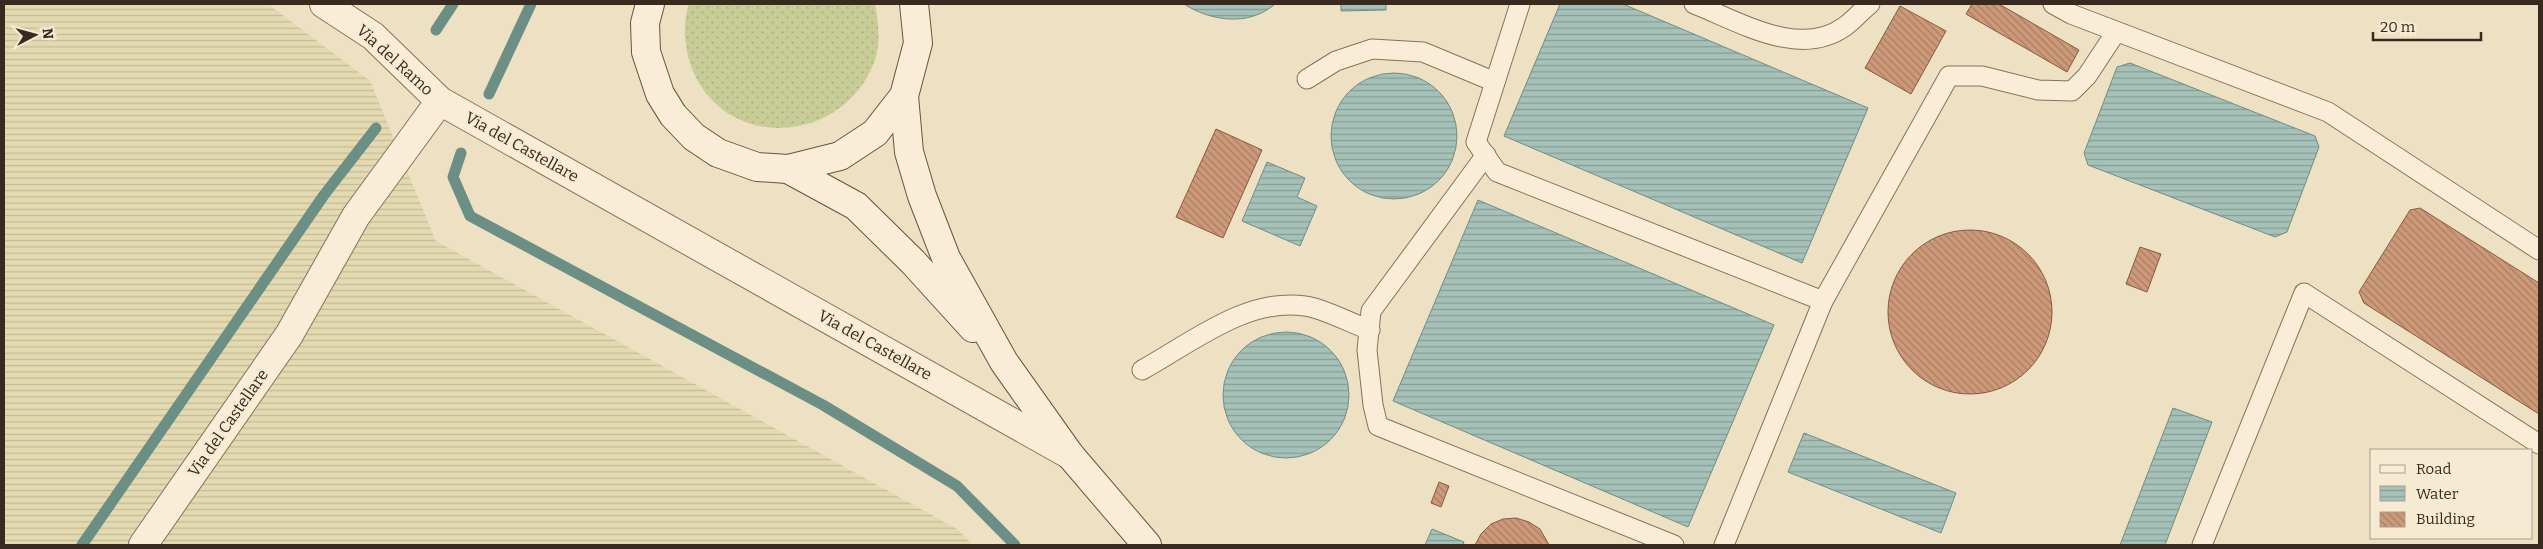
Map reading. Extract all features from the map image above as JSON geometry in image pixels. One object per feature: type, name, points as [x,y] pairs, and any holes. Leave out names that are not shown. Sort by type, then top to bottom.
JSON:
[{"type":"street","name":"Via del Ramo","points":[[324,4],[373,36],[440,101]]},
{"type":"street","points":[[650,4],[645,24],[646,52],[660,94],[673,115],[694,137],[718,153],[756,166],[788,169],[840,156],[875,133],[904,96]]},
{"type":"street","points":[[914,4],[918,43],[904,96],[909,152],[922,196],[946,258],[1004,362],[1070,454],[1147,545]]},
{"type":"street","name":"Via del Castellare","points":[[143,545],[289,334],[356,216],[440,101],[1070,454]]},
{"type":"street","points":[[788,169],[856,206],[912,262],[1004,362]]},
{"type":"lane","points":[[1520,4],[1476,142],[1497,172],[1823,302]]},
{"type":"lane","points":[[1694,4],[1778,37],[1810,41],[1843,28],[1870,4]]},
{"type":"lane","points":[[2053,4],[2071,14],[2116,32],[2328,112],[2539,250]]},
{"type":"lane","points":[[1724,545],[1823,302],[1949,76],[1982,76],[2038,90],[2072,91],[2087,76],[2116,32]]},
{"type":"lane","points":[[1307,79],[1336,61],[1372,48],[1423,52],[1495,82]]},
{"type":"lane","points":[[1486,156],[1371,311],[1367,350],[1378,426],[1674,545]]},
{"type":"lane","points":[[2202,545],[2304,293],[2539,444]]},
{"type":"lane","points":[[1142,370],[1218,326],[1263,307],[1306,306],[1370,330]]},
{"type":"shaded area","points":[[4,4],[268,4],[370,81],[436,241],[957,529],[973,545],[4,545]]},
{"type":"green space","points":[[689,4],[875,4],[878,25],[877,53],[859,89],[836,110],[809,123],[780,128],[752,124],[725,112],[704,90],[689,60],[686,46],[685,25]]},
{"type":"water","points":[[1184,4],[1275,4],[1253,16],[1242,19],[1230,19],[1217,18],[1194,10]]},
{"type":"water","points":[[1341,4],[1386,4],[1386,10],[1341,11]]},
{"type":"water","points":[[1560,4],[1623,4],[1868,108],[1802,263],[1504,136]]},
{"type":"water","points":[[2130,63],[2315,136],[2319,147],[2287,232],[2275,237],[2088,165],[2084,153],[2117,67]]},
{"type":"water","points":[[1394,73],[1418,78],[1438,92],[1452,112],[1457,136],[1452,160],[1438,180],[1418,194],[1394,199],[1370,194],[1350,180],[1336,160],[1331,136],[1336,112],[1350,92],[1370,78]]},
{"type":"water","points":[[1267,162],[1305,178],[1297,197],[1317,206],[1300,246],[1242,221]]},
{"type":"water","points":[[1478,200],[1774,325],[1688,527],[1393,401]]},
{"type":"water","points":[[1286,332],[1310,337],[1330,351],[1344,371],[1349,395],[1344,419],[1330,439],[1310,453],[1286,458],[1262,453],[1242,439],[1228,419],[1223,395],[1228,371],[1242,351],[1262,337]]},
{"type":"water","points":[[2173,408],[2212,422],[2165,545],[2120,545]]},
{"type":"water","points":[[1804,433],[1956,493],[1941,533],[1788,472]]},
{"type":"water","points":[[1432,529],[1464,542],[1463,545],[1425,545]]},
{"type":"building","points":[[1972,4],[1999,4],[2079,50],[2067,72],[1966,14]]},
{"type":"building","points":[[1900,6],[1946,31],[1911,94],[1865,68]]},
{"type":"building","points":[[1216,129],[1262,150],[1223,238],[1176,217]]},
{"type":"building","points":[[2420,208],[2539,283],[2539,414],[2364,303],[2359,292],[2410,210]]},
{"type":"building","points":[[1978,230],[2001,236],[2016,244],[2028,254],[2038,266],[2049,288],[2052,312],[2049,336],[2038,358],[2028,370],[2016,380],[1994,391],[1962,394],[1946,391],[1924,380],[1902,358],[1891,336],[1888,304],[1891,288],[1902,266],[1924,244],[1946,233]]},
{"type":"building","points":[[2140,247],[2161,254],[2147,292],[2126,284]]},
{"type":"building","points":[[1439,482],[1449,486],[1441,507],[1431,503]]},
{"type":"building","points":[[1516,518],[1529,522],[1540,529],[1549,545],[1475,545],[1481,534],[1491,524],[1503,519]]},
{"type":"waterway","points":[[436,30],[453,4]]},
{"type":"waterway","points":[[489,94],[531,4]]},
{"type":"waterway","points":[[82,545],[324,195],[376,128]]},
{"type":"waterway","points":[[461,153],[453,177],[470,216],[823,405],[957,486],[1015,545]]}]
